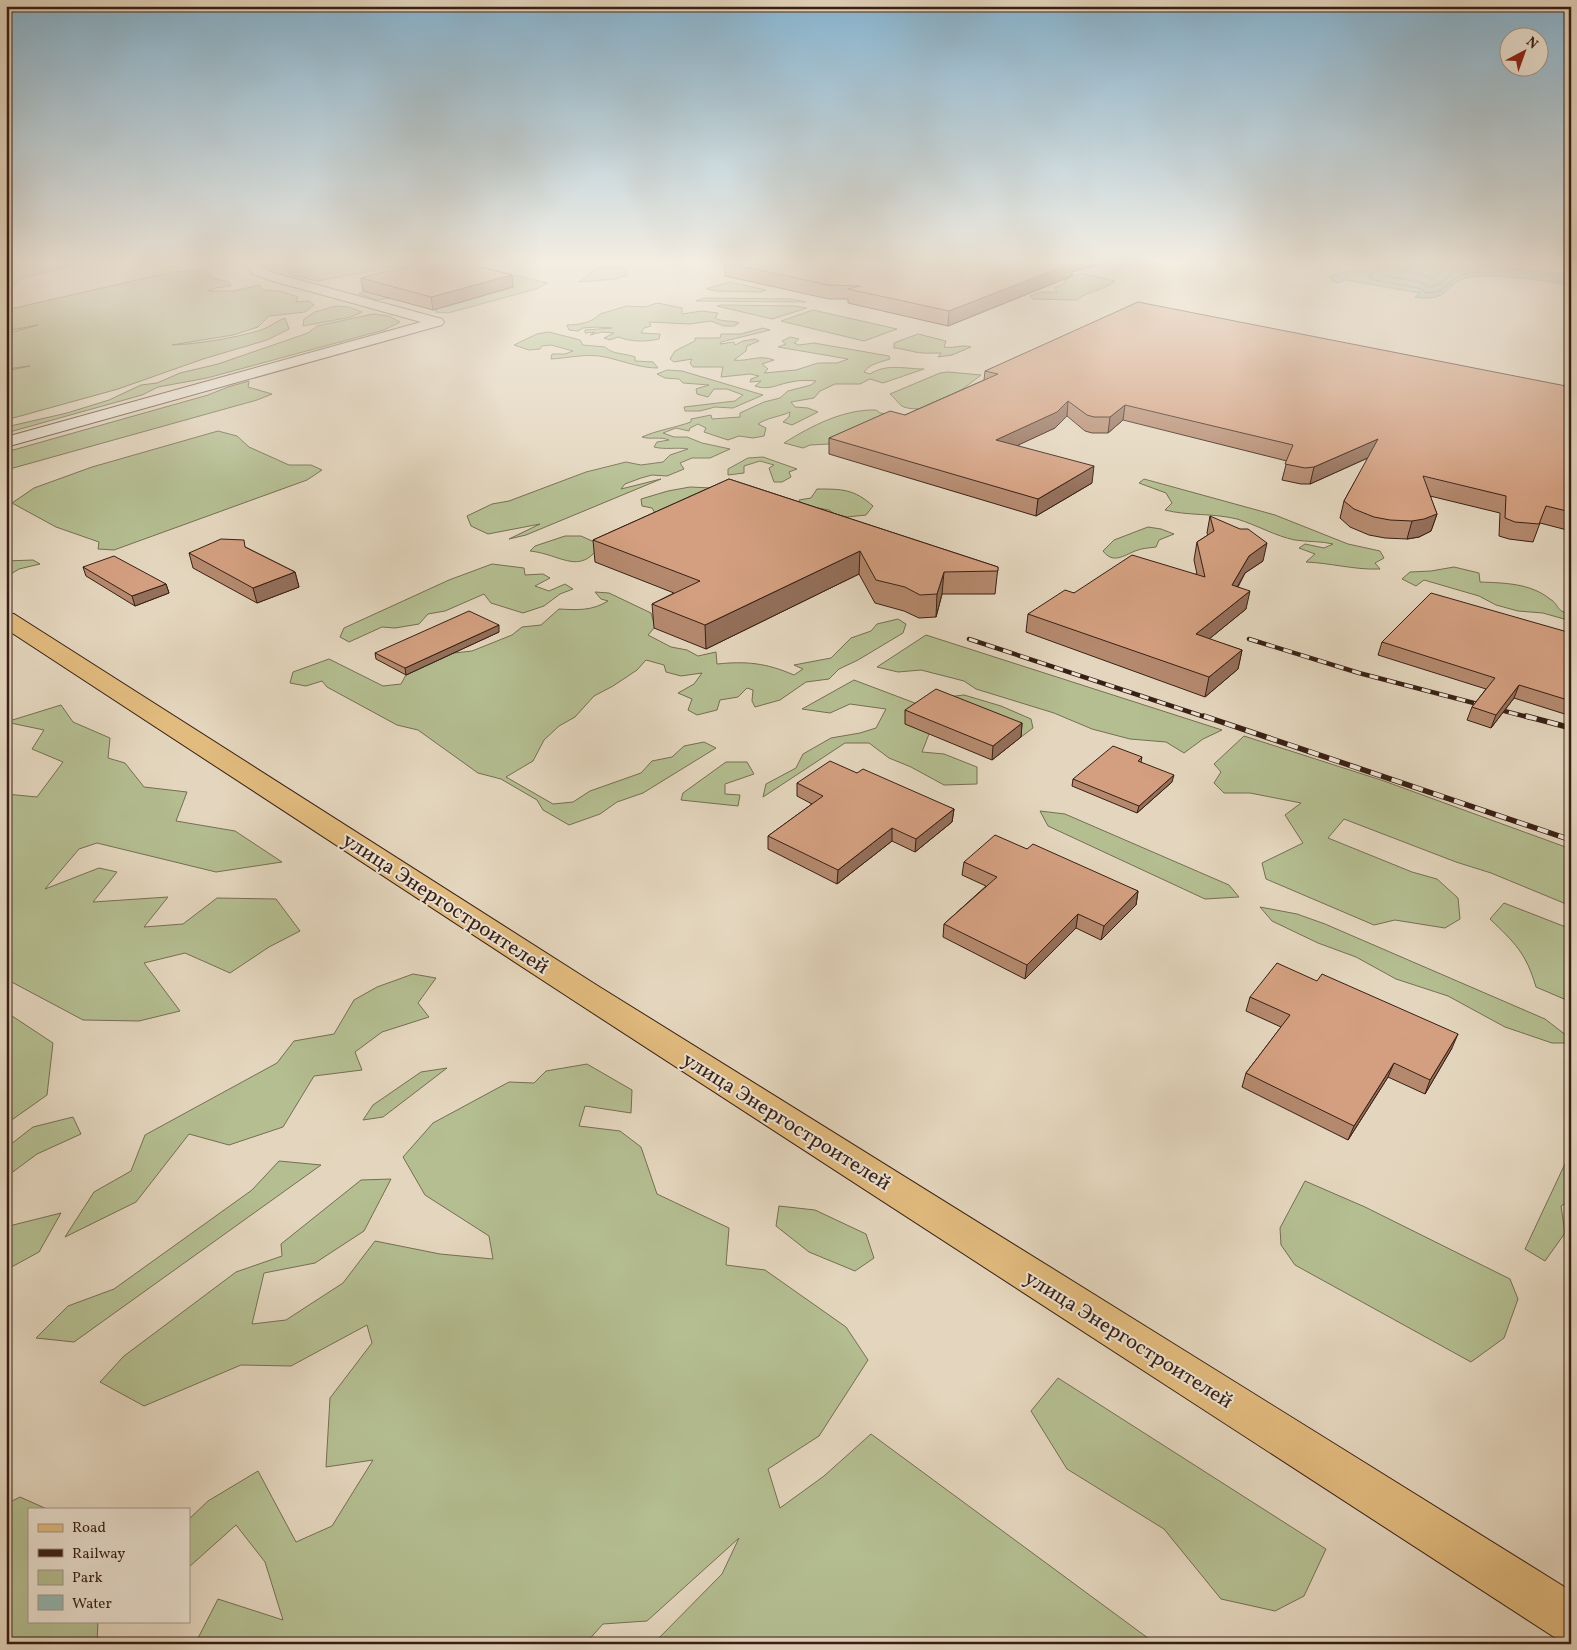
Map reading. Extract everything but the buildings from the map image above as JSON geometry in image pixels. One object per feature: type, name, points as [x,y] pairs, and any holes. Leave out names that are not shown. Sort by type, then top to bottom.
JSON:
[{"type":"main road","name":"улица Энергостроителей","points":[[6,619],[587,994],[1571,1620]]},
{"type":"street","points":[[6,442],[376,339]]},
{"type":"green space","points":[[6,339],[209,339],[172,345],[222,339],[269,339],[203,359],[118,389],[6,420],[6,371],[30,366],[6,369]]},
{"type":"green space","points":[[291,339],[351,339],[207,378],[158,387],[142,395],[6,433],[6,427],[67,413],[109,400],[141,385],[157,383],[180,373],[218,364]]},
{"type":"green space","points":[[527,339],[576,339],[580,340],[583,345],[605,347],[615,353],[635,357],[635,361],[653,362],[658,368],[638,366],[599,356],[551,359],[552,354],[565,354],[573,351],[551,345],[529,350],[514,345]]},
{"type":"green space","points":[[625,339],[659,339],[644,341]]},
{"type":"green space","points":[[695,339],[733,339],[721,342],[720,344],[734,342],[735,345],[743,341],[755,339],[759,341],[747,346],[746,351],[734,360],[769,358],[774,360],[762,364],[768,369],[764,373],[796,370],[818,363],[837,363],[848,359],[778,347],[786,344],[782,341],[786,339],[799,339],[794,343],[799,345],[814,343],[889,356],[890,359],[866,369],[864,372],[870,374],[896,367],[924,369],[883,383],[870,379],[860,384],[835,384],[820,391],[814,398],[791,402],[795,407],[808,408],[818,412],[792,425],[783,422],[789,417],[790,412],[765,420],[758,424],[766,428],[764,436],[753,438],[739,436],[728,440],[704,432],[706,428],[698,424],[690,428],[689,431],[676,428],[663,433],[674,437],[687,437],[702,443],[730,449],[710,458],[692,458],[680,463],[684,469],[667,476],[652,475],[625,484],[621,489],[661,479],[526,535],[509,539],[540,524],[488,534],[471,526],[467,516],[492,504],[509,501],[586,472],[626,462],[641,465],[663,462],[670,455],[688,449],[654,447],[657,442],[669,440],[642,437],[691,422],[691,419],[711,415],[712,419],[740,417],[740,413],[764,402],[780,398],[788,391],[811,385],[816,381],[797,381],[760,387],[755,386],[761,381],[750,382],[751,379],[759,376],[750,374],[721,377],[723,367],[693,367],[690,363],[692,359],[674,362],[670,359],[675,351],[695,341]]},
{"type":"green space","points":[[905,339],[938,339],[946,341],[944,347],[971,347],[952,355],[938,357],[941,353],[918,353],[894,348],[894,343]]},
{"type":"green space","points":[[667,370],[682,371],[763,395],[733,408],[715,407],[700,411],[685,411],[684,407],[735,401],[743,395],[727,389],[714,389],[708,397],[697,394],[696,389],[709,385],[683,383],[679,379],[665,378],[657,374]]},
{"type":"green space","points":[[940,373],[981,375],[945,400],[924,408],[904,407],[890,394]]},
{"type":"green space","points":[[249,381],[248,387],[272,394],[257,400],[6,470],[6,452],[208,395]]},
{"type":"green space","points":[[876,410],[880,413],[897,415],[829,444],[810,445],[803,448],[784,443],[828,420],[852,412]]},
{"type":"green space","points":[[218,431],[237,436],[249,447],[289,465],[311,465],[322,470],[307,480],[114,550],[98,549],[99,542],[56,527],[12,503],[34,488],[92,467]]},
{"type":"green space","points":[[763,457],[797,469],[789,472],[791,477],[782,482],[774,482],[769,468],[774,465],[760,461],[744,466],[744,473],[728,475],[728,469],[748,458]]},
{"type":"green space","points":[[1144,479],[1275,515],[1348,544],[1380,551],[1384,558],[1375,563],[1380,569],[1306,562],[1315,554],[1299,548],[1305,544],[1324,548],[1333,544],[1288,538],[1244,521],[1228,517],[1165,510],[1172,503],[1166,493],[1139,483]]},
{"type":"green space","points":[[690,487],[712,488],[655,513],[652,508],[642,506],[641,499]]},
{"type":"green space","points":[[817,489],[834,489],[854,493],[873,506],[866,515],[847,517],[835,514],[829,510],[802,505],[799,500],[811,498]]},
{"type":"green space","points":[[1148,527],[1174,534],[1159,540],[1156,547],[1140,549],[1118,558],[1111,557],[1103,551],[1114,540]]},
{"type":"green space","points":[[565,536],[581,536],[592,541],[606,536],[589,557],[581,561],[572,562],[530,551],[535,546]]},
{"type":"green space","points":[[33,560],[40,564],[19,569],[6,577],[6,561]]},
{"type":"green space","points":[[492,564],[524,568],[525,575],[543,574],[550,578],[535,586],[549,591],[565,584],[573,589],[560,594],[544,606],[523,613],[491,603],[484,594],[445,611],[428,614],[419,624],[395,628],[382,627],[349,642],[340,637],[344,628],[449,580]]},
{"type":"green space","points":[[1454,567],[1479,573],[1480,582],[1516,585],[1534,590],[1553,601],[1559,609],[1571,615],[1571,621],[1543,613],[1518,611],[1496,605],[1479,596],[1424,580],[1416,586],[1402,579],[1410,572]]},
{"type":"green space","points":[[595,592],[609,593],[651,613],[655,627],[648,635],[671,647],[687,650],[698,656],[716,652],[717,664],[756,664],[794,675],[803,669],[794,665],[831,658],[851,638],[871,631],[877,624],[898,619],[906,624],[903,633],[839,669],[829,679],[806,682],[780,700],[755,707],[752,701],[753,690],[747,688],[738,697],[720,700],[717,710],[697,715],[688,710],[692,699],[678,693],[694,684],[702,673],[681,676],[666,672],[664,665],[646,660],[637,670],[594,696],[575,717],[559,726],[544,740],[533,761],[506,777],[553,804],[573,802],[590,791],[641,773],[652,761],[672,757],[684,746],[704,742],[716,748],[643,793],[617,802],[600,814],[569,825],[543,810],[537,800],[501,779],[478,773],[418,730],[397,725],[327,687],[322,681],[306,686],[290,683],[293,672],[329,659],[383,686],[401,684],[406,675],[454,653],[472,651],[512,635],[522,627],[541,625],[559,609],[578,610],[590,608],[608,601],[601,599]]},
{"type":"green space","points":[[926,635],[1222,730],[1203,739],[1184,753],[1166,742],[1130,739],[1092,729],[1054,713],[976,689],[964,681],[921,670],[898,672],[877,667]]},
{"type":"green space","points":[[854,680],[928,708],[929,734],[922,752],[944,754],[977,767],[977,784],[944,785],[911,767],[889,758],[869,743],[845,743],[763,797],[766,784],[796,768],[803,754],[831,738],[876,728],[886,709],[850,704],[830,713],[802,709]]},
{"type":"green space","points":[[964,695],[1001,706],[1031,719],[1033,728],[1021,737],[935,703],[947,697]]},
{"type":"green space","points":[[61,705],[73,722],[110,738],[108,758],[125,763],[144,787],[187,792],[176,821],[235,831],[282,862],[216,872],[97,843],[79,849],[45,889],[99,868],[117,872],[93,902],[168,897],[144,927],[183,924],[217,898],[276,899],[300,931],[269,947],[230,973],[185,953],[144,963],[180,1011],[139,1021],[83,1020],[6,979],[6,794],[37,797],[63,762],[32,749],[44,730],[6,722]]},
{"type":"green space","points":[[1244,736],[1384,781],[1571,849],[1571,906],[1491,873],[1456,862],[1344,819],[1328,838],[1412,872],[1437,879],[1458,898],[1460,919],[1445,928],[1395,920],[1374,925],[1266,879],[1262,863],[1303,843],[1285,815],[1301,803],[1250,793],[1224,793],[1214,783],[1221,772],[1214,764]]},
{"type":"green space","points":[[726,762],[747,762],[754,774],[725,784],[725,794],[740,795],[738,806],[681,800],[683,793]]},
{"type":"green space","points":[[1040,811],[1065,814],[1229,885],[1239,897],[1205,899],[1048,826]]},
{"type":"green space","points":[[1504,903],[1571,929],[1571,1002],[1536,987],[1528,965],[1519,949],[1490,919]]},
{"type":"green space","points":[[1260,907],[1297,914],[1325,924],[1545,1019],[1571,1039],[1571,1043],[1552,1043],[1505,1027],[1448,996],[1396,979],[1356,957],[1318,943],[1272,921]]},
{"type":"green space","points":[[413,974],[436,978],[418,1003],[429,1017],[382,1032],[355,1052],[362,1070],[314,1076],[283,1127],[229,1145],[189,1134],[136,1202],[65,1237],[94,1192],[131,1171],[145,1135],[277,1063],[294,1041],[334,1034],[354,1000],[377,987]]},
{"type":"green space","points":[[6,1012],[53,1043],[47,1095],[6,1124]]},
{"type":"green space","points":[[587,1064],[632,1090],[631,1113],[585,1106],[579,1126],[620,1131],[641,1147],[657,1194],[729,1228],[726,1265],[765,1270],[846,1327],[868,1360],[819,1436],[768,1469],[780,1508],[824,1476],[871,1434],[1156,1644],[653,1644],[722,1574],[739,1538],[647,1621],[603,1624],[585,1644],[195,1644],[218,1599],[283,1620],[265,1562],[236,1525],[190,1566],[190,1518],[208,1501],[258,1471],[296,1542],[332,1526],[373,1460],[326,1467],[330,1398],[372,1343],[367,1325],[291,1366],[241,1365],[144,1406],[100,1382],[124,1356],[236,1272],[282,1256],[281,1244],[361,1180],[391,1179],[364,1231],[315,1263],[264,1273],[252,1324],[286,1320],[343,1283],[375,1241],[440,1254],[493,1259],[489,1236],[425,1195],[403,1157],[433,1123],[509,1082],[534,1083],[546,1071]]},
{"type":"green space","points":[[447,1068],[383,1117],[363,1120],[373,1105],[421,1072]]},
{"type":"green space","points":[[73,1117],[81,1134],[37,1154],[6,1177],[6,1148],[33,1127]]},
{"type":"green space","points":[[1571,1151],[1571,1200],[1561,1206],[1565,1233],[1545,1261],[1525,1249]]},
{"type":"green space","points":[[279,1161],[321,1165],[74,1342],[36,1338],[68,1306],[114,1289],[252,1190]]},
{"type":"green space","points":[[1305,1181],[1365,1207],[1510,1279],[1518,1299],[1504,1338],[1471,1362],[1295,1265],[1281,1245],[1280,1228]]},
{"type":"green space","points":[[779,1206],[815,1210],[866,1234],[874,1258],[855,1271],[809,1252],[776,1226]]},
{"type":"green space","points":[[61,1213],[39,1252],[6,1270],[6,1232],[13,1225]]},
{"type":"green space","points":[[1058,1378],[1326,1549],[1304,1596],[1275,1611],[1221,1599],[1164,1529],[1067,1469],[1031,1411]]},
{"type":"green space","points":[[20,1497],[45,1508],[28,1508],[28,1622],[98,1622],[97,1644],[6,1644],[6,1504]]},
{"type":"railway","points":[[969,639],[1208,718]]},
{"type":"railway","points":[[1249,639],[1359,673],[1531,718]]},
{"type":"railway","points":[[1204,716],[1571,840]]},
{"type":"railway","points":[[1526,716],[1571,728]]}]
